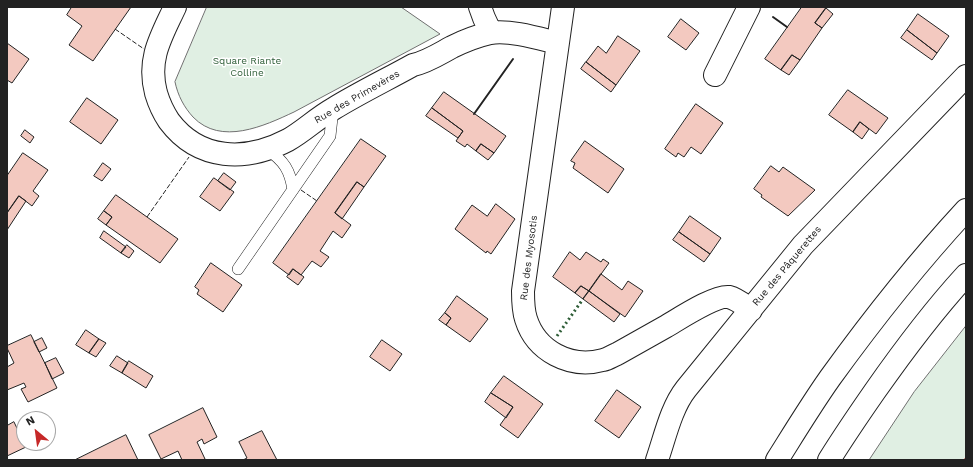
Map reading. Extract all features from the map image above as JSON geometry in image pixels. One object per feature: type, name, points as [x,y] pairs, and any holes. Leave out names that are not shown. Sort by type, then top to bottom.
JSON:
[{"type":"main road","name":"Rue des Primevères","points":[[175,7],[154,57],[153,72],[159,103],[166,117],[175,129],[187,140],[202,148],[217,153],[251,154],[268,149],[301,132],[333,109],[413,65],[424,62],[462,42],[476,37],[491,33],[507,33],[557,43]]},
{"type":"main road","points":[[480,7],[491,33]]},
{"type":"main road","name":"Rue des Myosotis","points":[[563,7],[523,291],[525,318],[530,330],[547,350],[560,358],[574,362],[589,363],[603,360],[617,354],[712,301],[729,297],[739,301],[750,310]]},
{"type":"main road","points":[[716,75],[750,7]]},
{"type":"main road","name":"Rue des Pâquerettes","points":[[657,460],[679,397],[802,245],[966,76]]},
{"type":"main road","points":[[777,460],[830,379],[856,344],[922,260],[966,210]]},
{"type":"main road","points":[[829,460],[891,368],[927,320],[966,275]]},
{"type":"lane","points":[[238,269],[330,136],[333,109]]},
{"type":"lane","points":[[268,149],[278,156],[286,167],[291,179],[293,190]]},
{"type":"green space","name":"Square Riante Colline","points":[[207,7],[401,7],[440,34],[294,112],[270,123],[243,131],[229,132],[204,126],[193,117],[182,101],[175,82]]},
{"type":"green space","points":[[966,326],[966,460],[869,460],[914,392]]},
{"type":"building","points":[[72,7],[131,7],[93,61],[69,45],[82,26],[67,15]]},
{"type":"building","points":[[802,7],[826,8],[815,23],[822,28],[800,60],[792,55],[781,70],[765,59]]},
{"type":"building","points":[[826,8],[833,14],[822,28],[815,23]]},
{"type":"building","points":[[918,14],[949,36],[937,53],[907,30]]},
{"type":"building","points":[[681,19],[699,33],[686,50],[668,37]]},
{"type":"building","points":[[907,30],[937,53],[932,60],[901,38]]},
{"type":"building","points":[[618,36],[640,51],[616,85],[586,62],[598,46],[606,53]]},
{"type":"building","points":[[7,43],[29,59],[12,83],[7,80]]},
{"type":"building","points":[[792,55],[800,60],[789,75],[781,70]]},
{"type":"building","points":[[586,62],[616,85],[611,92],[581,69]]},
{"type":"building","points":[[848,90],[888,118],[876,134],[860,122],[853,132],[829,115]]},
{"type":"building","points":[[444,92],[506,136],[494,153],[481,144],[476,151],[467,144],[465,147],[456,141],[463,131],[432,108]]},
{"type":"building","points":[[87,98],[118,120],[101,144],[70,122]]},
{"type":"building","points":[[696,104],[723,123],[701,154],[691,147],[684,157],[678,153],[676,157],[665,149]]},
{"type":"building","points":[[432,108],[463,131],[458,138],[426,116]]},
{"type":"building","points":[[860,122],[869,129],[862,139],[853,132]]},
{"type":"building","points":[[25,130],[34,137],[30,143],[21,136]]},
{"type":"building","points":[[361,139],[386,156],[364,187],[357,182],[335,213],[351,225],[342,238],[333,231],[320,251],[329,257],[321,267],[312,261],[301,275],[293,269],[289,275],[273,263]]},
{"type":"building","points":[[585,141],[624,169],[608,193],[573,168],[575,163],[571,161]]},
{"type":"building","points":[[481,144],[494,153],[488,160],[476,151]]},
{"type":"building","points":[[23,153],[48,170],[33,191],[39,196],[32,206],[19,196],[7,213],[7,176]]},
{"type":"building","points":[[103,163],[111,169],[102,181],[94,176]]},
{"type":"building","points":[[771,166],[779,172],[783,167],[815,190],[788,216],[761,197],[762,195],[754,189]]},
{"type":"building","points":[[224,173],[236,182],[230,190],[218,181]]},
{"type":"building","points":[[214,178],[234,192],[220,211],[200,197]]},
{"type":"building","points":[[357,182],[364,187],[342,219],[335,213]]},
{"type":"building","points":[[116,195],[178,239],[160,263],[106,225],[112,217],[104,211]]},
{"type":"building","points":[[19,196],[26,201],[7,230],[7,213]]},
{"type":"building","points":[[496,204],[515,219],[491,254],[487,251],[486,253],[455,229],[472,205],[487,216]]},
{"type":"building","points":[[104,211],[112,217],[106,225],[98,219]]},
{"type":"building","points":[[690,216],[721,238],[710,254],[679,232]]},
{"type":"building","points":[[104,231],[126,247],[121,253],[100,238]]},
{"type":"building","points":[[679,232],[710,254],[704,262],[673,240]]},
{"type":"building","points":[[127,245],[134,251],[129,258],[121,253]]},
{"type":"building","points":[[570,252],[580,260],[586,252],[601,262],[603,259],[609,263],[589,291],[581,286],[575,293],[553,277]]},
{"type":"building","points":[[211,263],[242,285],[223,312],[197,294],[199,290],[195,287]]},
{"type":"building","points":[[293,269],[304,277],[298,285],[287,277]]},
{"type":"building","points":[[601,274],[622,290],[628,281],[643,291],[625,317],[589,291]]},
{"type":"building","points":[[581,286],[589,291],[583,299],[575,293]]},
{"type":"building","points":[[589,291],[620,314],[614,322],[583,299]]},
{"type":"building","points":[[457,296],[488,319],[470,342],[446,325],[451,318],[445,313]]},
{"type":"building","points":[[445,313],[451,318],[446,325],[439,320]]},
{"type":"building","points":[[86,330],[99,339],[89,353],[76,345]]},
{"type":"building","points":[[31,335],[57,388],[28,402],[21,389],[26,387],[24,383],[7,390],[7,367],[14,363],[7,346]]},
{"type":"building","points":[[42,338],[47,348],[39,352],[34,342]]},
{"type":"building","points":[[99,339],[106,343],[96,357],[89,353]]},
{"type":"building","points":[[382,340],[402,354],[390,371],[370,357]]},
{"type":"building","points":[[117,356],[128,363],[122,373],[110,366]]},
{"type":"building","points":[[56,358],[64,373],[52,379],[45,363]]},
{"type":"building","points":[[129,361],[153,376],[146,388],[122,373]]},
{"type":"building","points":[[504,376],[543,404],[518,438],[500,425],[513,407],[491,393]]},
{"type":"building","points":[[617,390],[641,407],[619,438],[595,421]]},
{"type":"building","points":[[491,393],[513,407],[506,418],[485,402]]},
{"type":"building","points":[[203,408],[217,437],[204,444],[202,439],[197,442],[205,459],[182,460],[178,451],[161,459],[149,435]]},
{"type":"building","points":[[14,422],[16,426],[16,451],[18,451],[7,456],[7,426]]},
{"type":"building","points":[[262,431],[277,460],[243,460],[247,458],[239,442]]},
{"type":"building","points":[[126,435],[138,460],[75,460]]},
{"type":"hedge","points":[[557,336],[583,299]]},
{"type":"fence","points":[[115,29],[144,49]]},
{"type":"fence","points":[[147,217],[189,157]]},
{"type":"fence","points":[[301,190],[317,201]]},
{"type":"wall","points":[[773,17],[787,27]]},
{"type":"wall","points":[[474,114],[513,59]]}]
